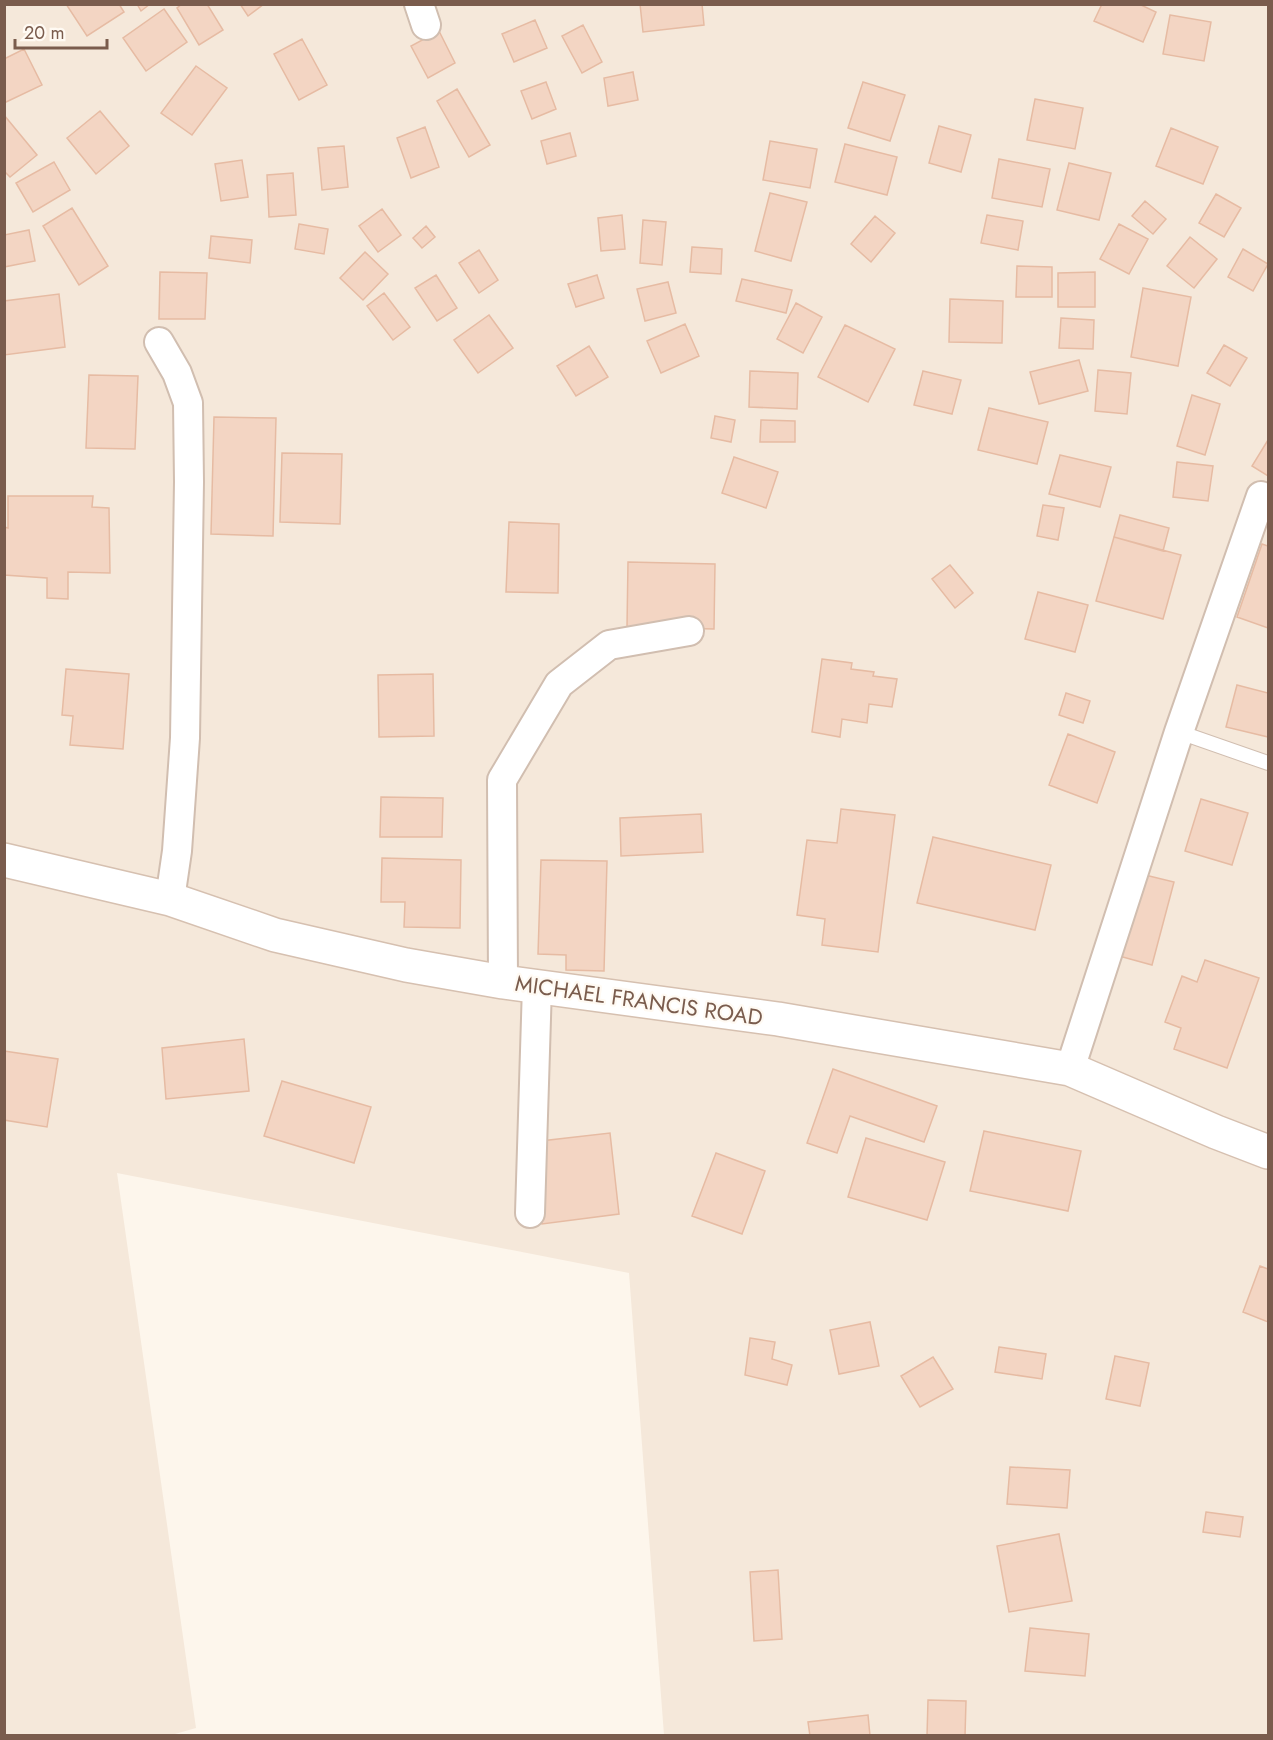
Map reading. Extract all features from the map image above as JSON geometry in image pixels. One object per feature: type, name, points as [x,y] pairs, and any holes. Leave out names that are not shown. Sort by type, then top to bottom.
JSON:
[{"type":"street","points":[[159,342],[177,373],[188,403],[185,738],[177,851],[170,899]]},
{"type":"street","points":[[1070,1069],[1179,732],[1261,496]]},
{"type":"street","points":[[503,982],[502,780],[559,684],[609,645],[689,631]]},
{"type":"street","name":"MICHAEL FRANCIS ROAD","points":[[4,860],[170,899],[275,935],[406,965],[503,982],[778,1019],[1070,1069],[1216,1132],[1269,1152]]},
{"type":"street","points":[[530,1213],[537,986]]},
{"type":"lane","points":[[1179,732],[1269,763]]},
{"type":"shaded area","points":[[5,5],[1268,5],[1268,1735],[664,1735],[629,1273],[117,1173],[196,1728],[168,1736],[5,1736]]},
{"type":"building","points":[[66,4],[119,4],[124,12],[87,36]]},
{"type":"building","points":[[137,4],[150,4],[141,11]]},
{"type":"building","points":[[182,4],[207,4],[223,30],[199,45],[177,8]]},
{"type":"building","points":[[240,4],[264,4],[248,16]]},
{"type":"building","points":[[640,4],[702,4],[704,25],[643,32]]},
{"type":"building","points":[[1102,4],[1139,4],[1156,12],[1143,42],[1094,21]]},
{"type":"building","points":[[164,9],[187,42],[146,71],[123,38]]},
{"type":"building","points":[[1170,15],[1211,22],[1204,61],[1163,54]]},
{"type":"building","points":[[535,20],[547,48],[514,62],[502,34]]},
{"type":"building","points":[[583,25],[602,62],[582,73],[562,36]]},
{"type":"building","points":[[439,31],[455,63],[428,78],[411,46]]},
{"type":"building","points":[[302,39],[327,85],[299,100],[274,54]]},
{"type":"building","points":[[24,49],[42,85],[4,103],[4,59]]},
{"type":"building","points":[[196,66],[227,88],[192,135],[161,113]]},
{"type":"building","points":[[633,72],[638,100],[608,106],[604,78]]},
{"type":"building","points":[[546,82],[556,109],[532,119],[521,91]]},
{"type":"building","points":[[863,82],[905,95],[890,141],[848,128]]},
{"type":"building","points":[[457,89],[490,145],[469,157],[437,101]]},
{"type":"building","points":[[1035,99],[1083,108],[1075,149],[1027,140]]},
{"type":"building","points":[[100,111],[129,146],[96,174],[67,138]]},
{"type":"building","points":[[4,115],[37,155],[10,177],[4,171]]},
{"type":"building","points":[[939,126],[971,135],[961,172],[929,163]]},
{"type":"building","points":[[425,127],[439,167],[411,178],[397,138]]},
{"type":"building","points":[[1171,128],[1218,147],[1203,184],[1156,166]]},
{"type":"building","points":[[570,133],[576,156],[547,164],[541,141]]},
{"type":"building","points":[[770,141],[817,149],[810,188],[763,180]]},
{"type":"building","points":[[845,144],[897,157],[887,195],[835,182]]},
{"type":"building","points":[[344,146],[348,187],[322,190],[318,148]]},
{"type":"building","points":[[999,159],[1050,169],[1042,207],[992,198]]},
{"type":"building","points":[[242,160],[248,197],[221,201],[215,164]]},
{"type":"building","points":[[54,162],[70,190],[33,212],[16,183]]},
{"type":"building","points":[[1069,163],[1111,173],[1099,220],[1057,210]]},
{"type":"building","points":[[293,173],[296,215],[269,217],[267,175]]},
{"type":"building","points":[[770,193],[807,202],[791,261],[755,251]]},
{"type":"building","points":[[1216,194],[1241,208],[1224,237],[1199,223]]},
{"type":"building","points":[[1145,201],[1166,219],[1153,234],[1132,216]]},
{"type":"building","points":[[72,208],[108,266],[79,285],[43,226]]},
{"type":"building","points":[[382,209],[401,235],[378,252],[359,226]]},
{"type":"building","points":[[622,215],[625,249],[601,251],[598,218]]},
{"type":"building","points":[[987,215],[1023,221],[1018,250],[981,243]]},
{"type":"building","points":[[875,216],[895,233],[871,262],[851,244]]},
{"type":"building","points":[[643,220],[666,222],[662,265],[640,263]]},
{"type":"building","points":[[299,224],[328,229],[324,254],[295,249]]},
{"type":"building","points":[[1119,224],[1148,239],[1129,274],[1100,259]]},
{"type":"building","points":[[426,226],[435,237],[422,248],[413,238]]},
{"type":"building","points":[[29,230],[35,261],[4,267],[4,235]]},
{"type":"building","points":[[211,236],[252,240],[250,263],[209,258]]},
{"type":"building","points":[[1190,237],[1217,259],[1194,288],[1167,266]]},
{"type":"building","points":[[692,247],[722,249],[721,274],[690,272]]},
{"type":"building","points":[[1243,249],[1268,264],[1253,291],[1228,277]]},
{"type":"building","points":[[479,250],[498,280],[479,293],[459,263]]},
{"type":"building","points":[[365,252],[388,274],[363,300],[340,278]]},
{"type":"building","points":[[1017,266],[1052,267],[1052,297],[1016,297]]},
{"type":"building","points":[[160,272],[207,273],[205,319],[159,319]]},
{"type":"building","points":[[1095,272],[1095,307],[1058,307],[1058,273]]},
{"type":"building","points":[[436,275],[457,308],[437,321],[415,288]]},
{"type":"building","points":[[597,275],[604,298],[576,307],[568,284]]},
{"type":"building","points":[[742,279],[792,290],[786,313],[736,301]]},
{"type":"building","points":[[668,282],[676,313],[645,321],[637,289]]},
{"type":"building","points":[[1143,288],[1191,297],[1178,366],[1131,357]]},
{"type":"building","points":[[384,293],[410,327],[393,340],[367,306]]},
{"type":"building","points":[[59,294],[65,347],[4,355],[4,301]]},
{"type":"building","points":[[950,299],[1003,301],[1002,343],[949,342]]},
{"type":"building","points":[[796,303],[822,317],[803,353],[777,339]]},
{"type":"building","points":[[489,315],[513,348],[478,373],[454,340]]},
{"type":"building","points":[[1061,318],[1094,320],[1093,349],[1059,348]]},
{"type":"building","points":[[685,324],[699,356],[661,373],[647,341]]},
{"type":"building","points":[[845,325],[895,349],[868,402],[818,377]]},
{"type":"building","points":[[1224,345],[1247,358],[1230,386],[1207,373]]},
{"type":"building","points":[[589,346],[608,377],[576,396],[557,366]]},
{"type":"building","points":[[1079,360],[1088,391],[1039,404],[1030,372]]},
{"type":"building","points":[[1098,370],[1131,373],[1127,414],[1095,411]]},
{"type":"building","points":[[750,371],[798,373],[797,409],[749,407]]},
{"type":"building","points":[[923,371],[961,380],[952,414],[914,405]]},
{"type":"building","points":[[89,375],[138,376],[135,449],[86,448]]},
{"type":"building","points":[[1192,395],[1220,404],[1205,455],[1177,446]]},
{"type":"building","points":[[989,408],[1048,422],[1037,464],[978,450]]},
{"type":"building","points":[[715,416],[735,420],[731,442],[711,438]]},
{"type":"building","points":[[214,417],[276,418],[273,536],[211,534]]},
{"type":"building","points":[[761,420],[795,421],[795,442],[760,442]]},
{"type":"building","points":[[1268,440],[1268,476],[1252,466]]},
{"type":"building","points":[[282,453],[342,454],[340,524],[280,522]]},
{"type":"building","points":[[1060,455],[1111,467],[1100,507],[1049,494]]},
{"type":"building","points":[[734,457],[778,472],[766,508],[722,493]]},
{"type":"building","points":[[1177,462],[1213,466],[1208,501],[1173,497]]},
{"type":"building","points":[[8,496],[93,496],[92,507],[109,508],[110,573],[68,572],[68,599],[47,598],[47,578],[4,575],[4,527],[8,528]]},
{"type":"building","points":[[1043,505],[1064,508],[1058,540],[1037,536]]},
{"type":"building","points":[[1120,515],[1169,528],[1163,551],[1114,537]]},
{"type":"building","points":[[509,522],[559,524],[558,593],[506,592]]},
{"type":"building","points":[[1114,537],[1181,555],[1163,619],[1096,601]]},
{"type":"building","points":[[1262,544],[1268,546],[1268,628],[1237,617]]},
{"type":"building","points":[[628,562],[715,564],[714,629],[627,627]]},
{"type":"building","points":[[950,565],[973,593],[955,608],[932,579]]},
{"type":"building","points":[[1038,592],[1088,605],[1075,652],[1025,639]]},
{"type":"building","points":[[822,659],[852,663],[851,669],[874,672],[873,676],[897,679],[892,707],[869,704],[867,723],[842,719],[840,737],[812,732]]},
{"type":"building","points":[[66,669],[129,674],[123,749],[70,745],[73,716],[62,715]]},
{"type":"building","points":[[433,674],[434,736],[379,737],[378,675]]},
{"type":"building","points":[[1237,685],[1268,693],[1268,737],[1226,727]]},
{"type":"building","points":[[1066,693],[1090,701],[1083,723],[1059,715]]},
{"type":"building","points":[[1068,734],[1115,752],[1097,803],[1049,785]]},
{"type":"building","points":[[381,797],[443,798],[442,837],[380,837]]},
{"type":"building","points":[[1201,799],[1248,813],[1232,865],[1185,851]]},
{"type":"building","points":[[841,809],[895,815],[878,952],[822,945],[825,919],[797,915],[807,840],[837,843]]},
{"type":"building","points":[[701,814],[703,852],[621,856],[620,818]]},
{"type":"building","points":[[933,837],[1051,865],[1035,930],[917,903]]},
{"type":"building","points":[[382,858],[461,860],[460,928],[404,927],[405,902],[381,902]]},
{"type":"building","points":[[541,860],[607,861],[604,971],[566,970],[566,955],[538,954]]},
{"type":"building","points":[[1141,874],[1174,882],[1152,965],[1119,956]]},
{"type":"building","points":[[1205,960],[1259,978],[1227,1068],[1174,1049],[1181,1028],[1165,1022],[1182,976],[1197,982]]},
{"type":"building","points":[[244,1039],[249,1091],[166,1099],[162,1048]]},
{"type":"building","points":[[4,1051],[58,1059],[47,1127],[4,1120]]},
{"type":"building","points":[[833,1069],[937,1106],[924,1142],[850,1116],[837,1153],[807,1143]]},
{"type":"building","points":[[282,1081],[371,1107],[354,1163],[264,1136]]},
{"type":"building","points":[[984,1131],[1081,1151],[1068,1211],[970,1191]]},
{"type":"building","points":[[610,1133],[619,1214],[542,1224],[532,1142]]},
{"type":"building","points":[[866,1138],[945,1162],[927,1220],[848,1197]]},
{"type":"building","points":[[716,1153],[765,1171],[742,1234],[692,1216]]},
{"type":"building","points":[[1260,1266],[1268,1269],[1268,1322],[1243,1312]]},
{"type":"building","points":[[870,1322],[879,1366],[839,1374],[830,1330]]},
{"type":"building","points":[[750,1338],[775,1342],[772,1359],[792,1365],[787,1385],[745,1375]]},
{"type":"building","points":[[999,1347],[1046,1354],[1042,1379],[995,1372]]},
{"type":"building","points":[[1115,1356],[1149,1363],[1140,1406],[1106,1399]]},
{"type":"building","points":[[933,1357],[953,1389],[920,1407],[901,1376]]},
{"type":"building","points":[[1010,1467],[1070,1470],[1067,1508],[1007,1504]]},
{"type":"building","points":[[1206,1512],[1243,1517],[1240,1537],[1203,1532]]},
{"type":"building","points":[[1059,1534],[1072,1601],[1009,1612],[997,1546]]},
{"type":"building","points":[[778,1570],[782,1639],[754,1641],[750,1572]]},
{"type":"building","points":[[1030,1628],[1089,1634],[1085,1676],[1025,1671]]},
{"type":"building","points":[[928,1700],[966,1701],[965,1736],[927,1736]]},
{"type":"building","points":[[868,1715],[870,1736],[810,1736],[808,1722]]}]
